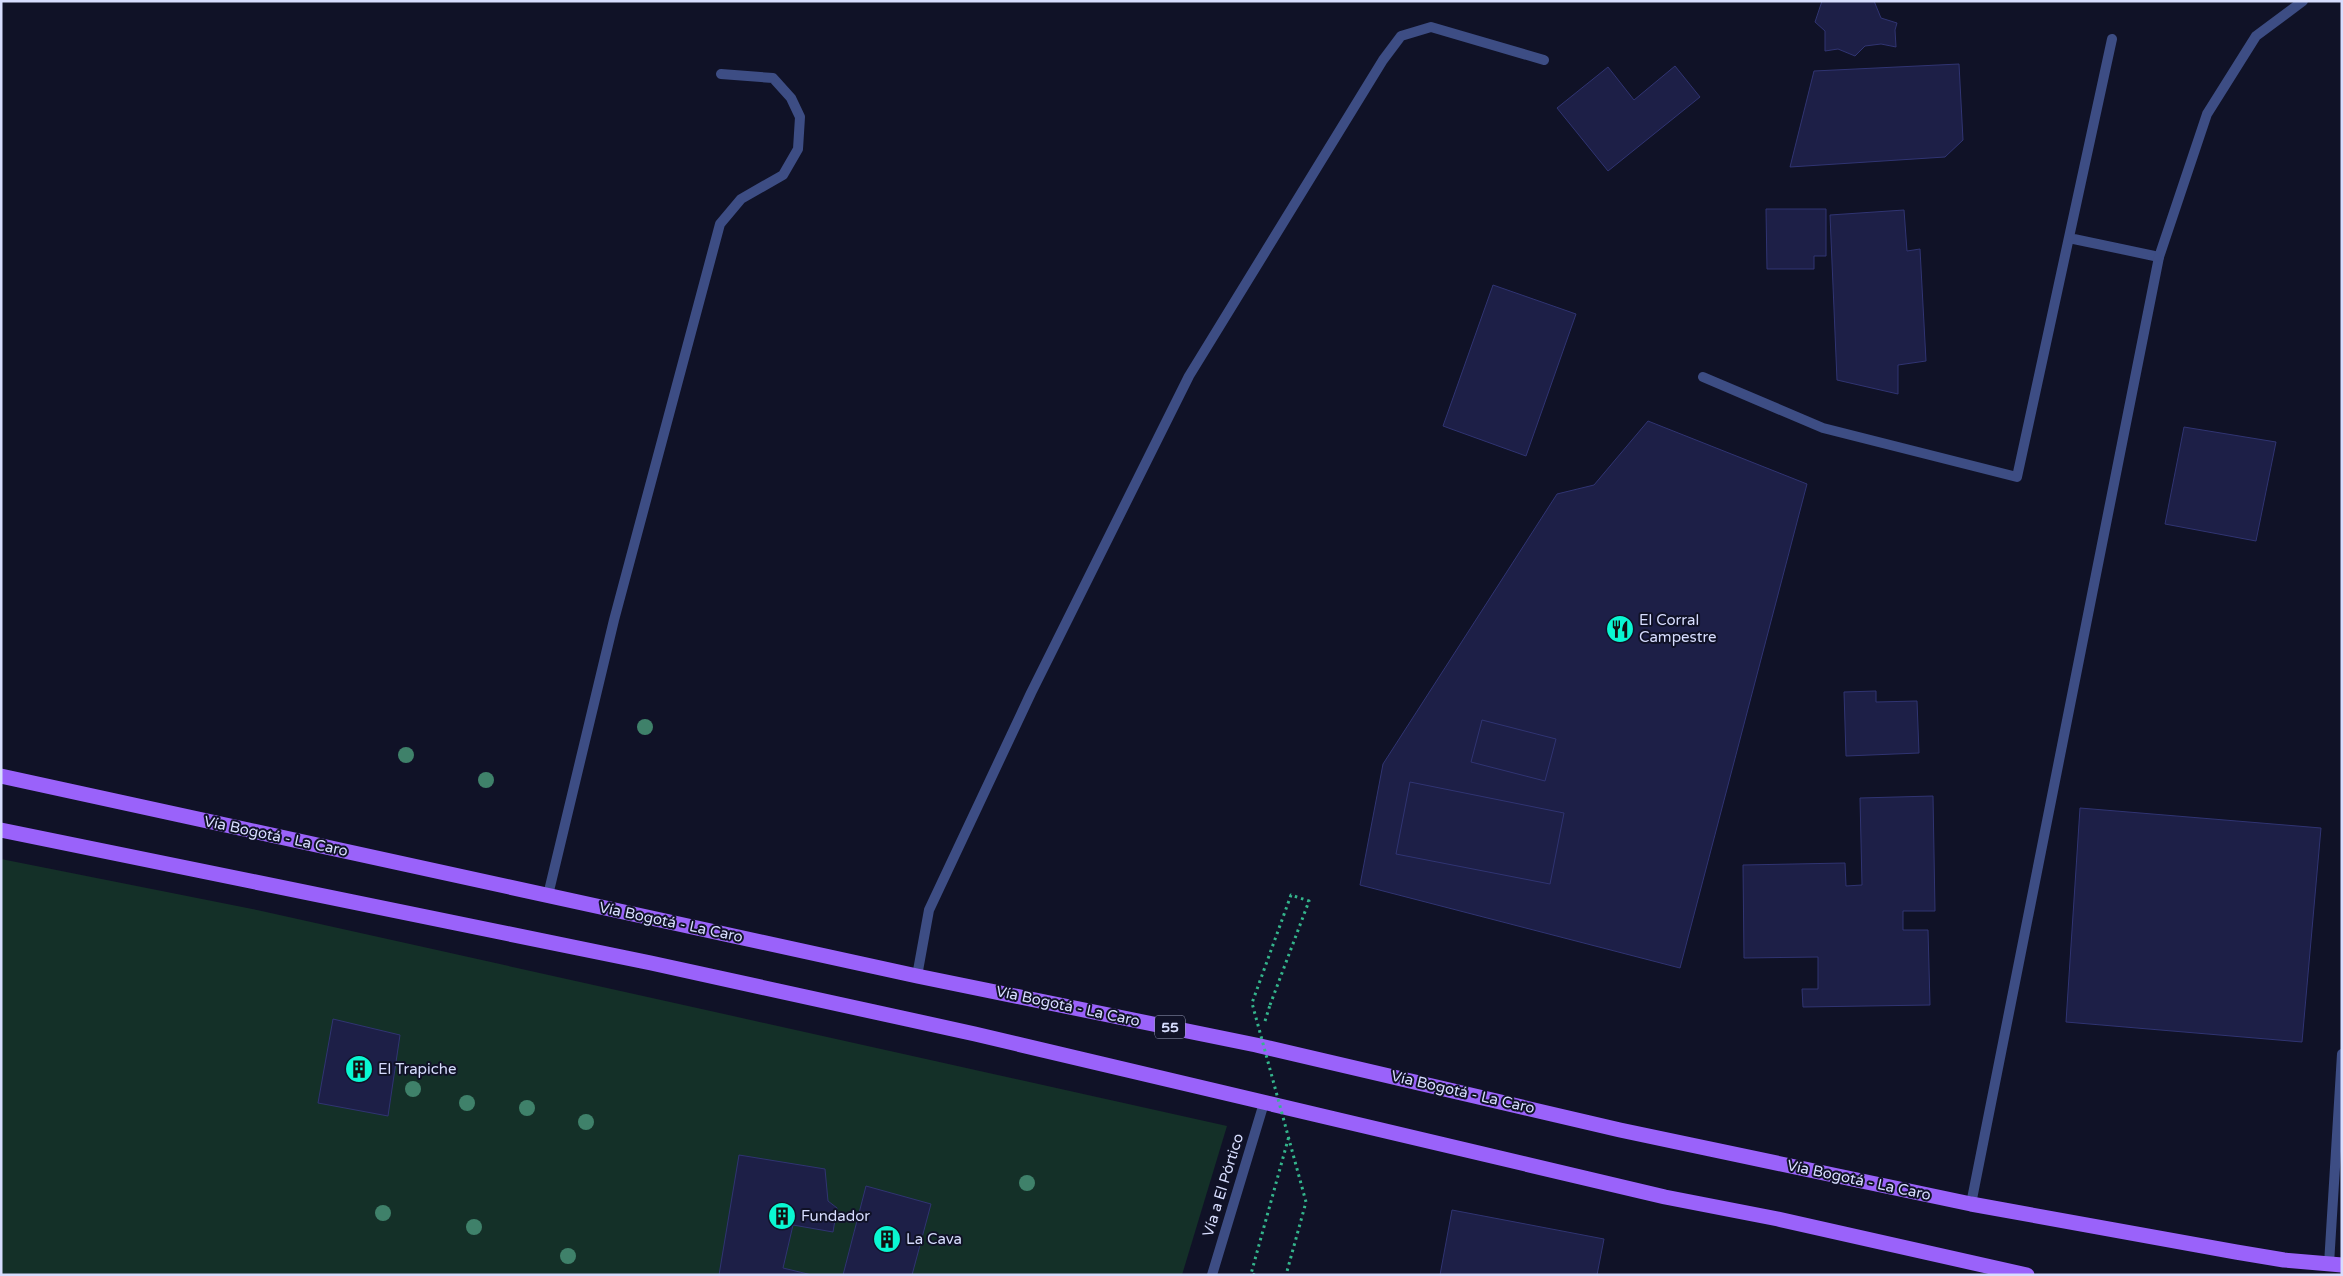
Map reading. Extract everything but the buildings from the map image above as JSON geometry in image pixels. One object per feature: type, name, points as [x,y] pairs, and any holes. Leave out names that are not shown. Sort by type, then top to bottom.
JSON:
[{"type":"main road","name":"Vía Bogotá - La Caro","points":[[1,776],[917,976],[1256,1045],[1620,1130],[1971,1204],[2226,1251],[2284,1260],[2335,1264]]},
{"type":"main road","points":[[1,830],[680,970],[975,1034],[1665,1197],[2027,1275]]},
{"type":"street","points":[[1971,1204],[2159,257],[2207,114],[2256,36],[2303,1]]},
{"type":"street","points":[[917,976],[929,910],[1031,692],[1189,376],[1383,60],[1401,36],[1431,28],[1544,60]]},
{"type":"street","points":[[1702,377],[1823,428],[2017,477],[2112,39]]},
{"type":"street","points":[[548,895],[614,620],[720,224],[741,199],[783,174],[798,149],[800,117],[791,98],[773,78],[721,74]]},
{"type":"street","points":[[2069,238],[2159,257]]},
{"type":"street","points":[[2335,1264],[2342,1054]]},
{"type":"street","name":"Vía a El Pórtico","points":[[1212,1275],[1264,1103]]},
{"type":"path","points":[[1270,1005],[1308,900],[1291,895],[1252,1003],[1306,1202],[1286,1275]]},
{"type":"path","points":[[1255,1275],[1251,1274],[1296,1111]]},
{"type":"green space","points":[[1,859],[257,910],[1227,1126],[1182,1275],[1,1275]]},
{"type":"place","name":"El Corral Campestre","points":[[1620,629]]},
{"type":"place","name":"El Trapiche","points":[[359,1069]]},
{"type":"place","name":"Fundador","points":[[782,1216]]},
{"type":"place","name":"La Cava","points":[[887,1239]]}]
